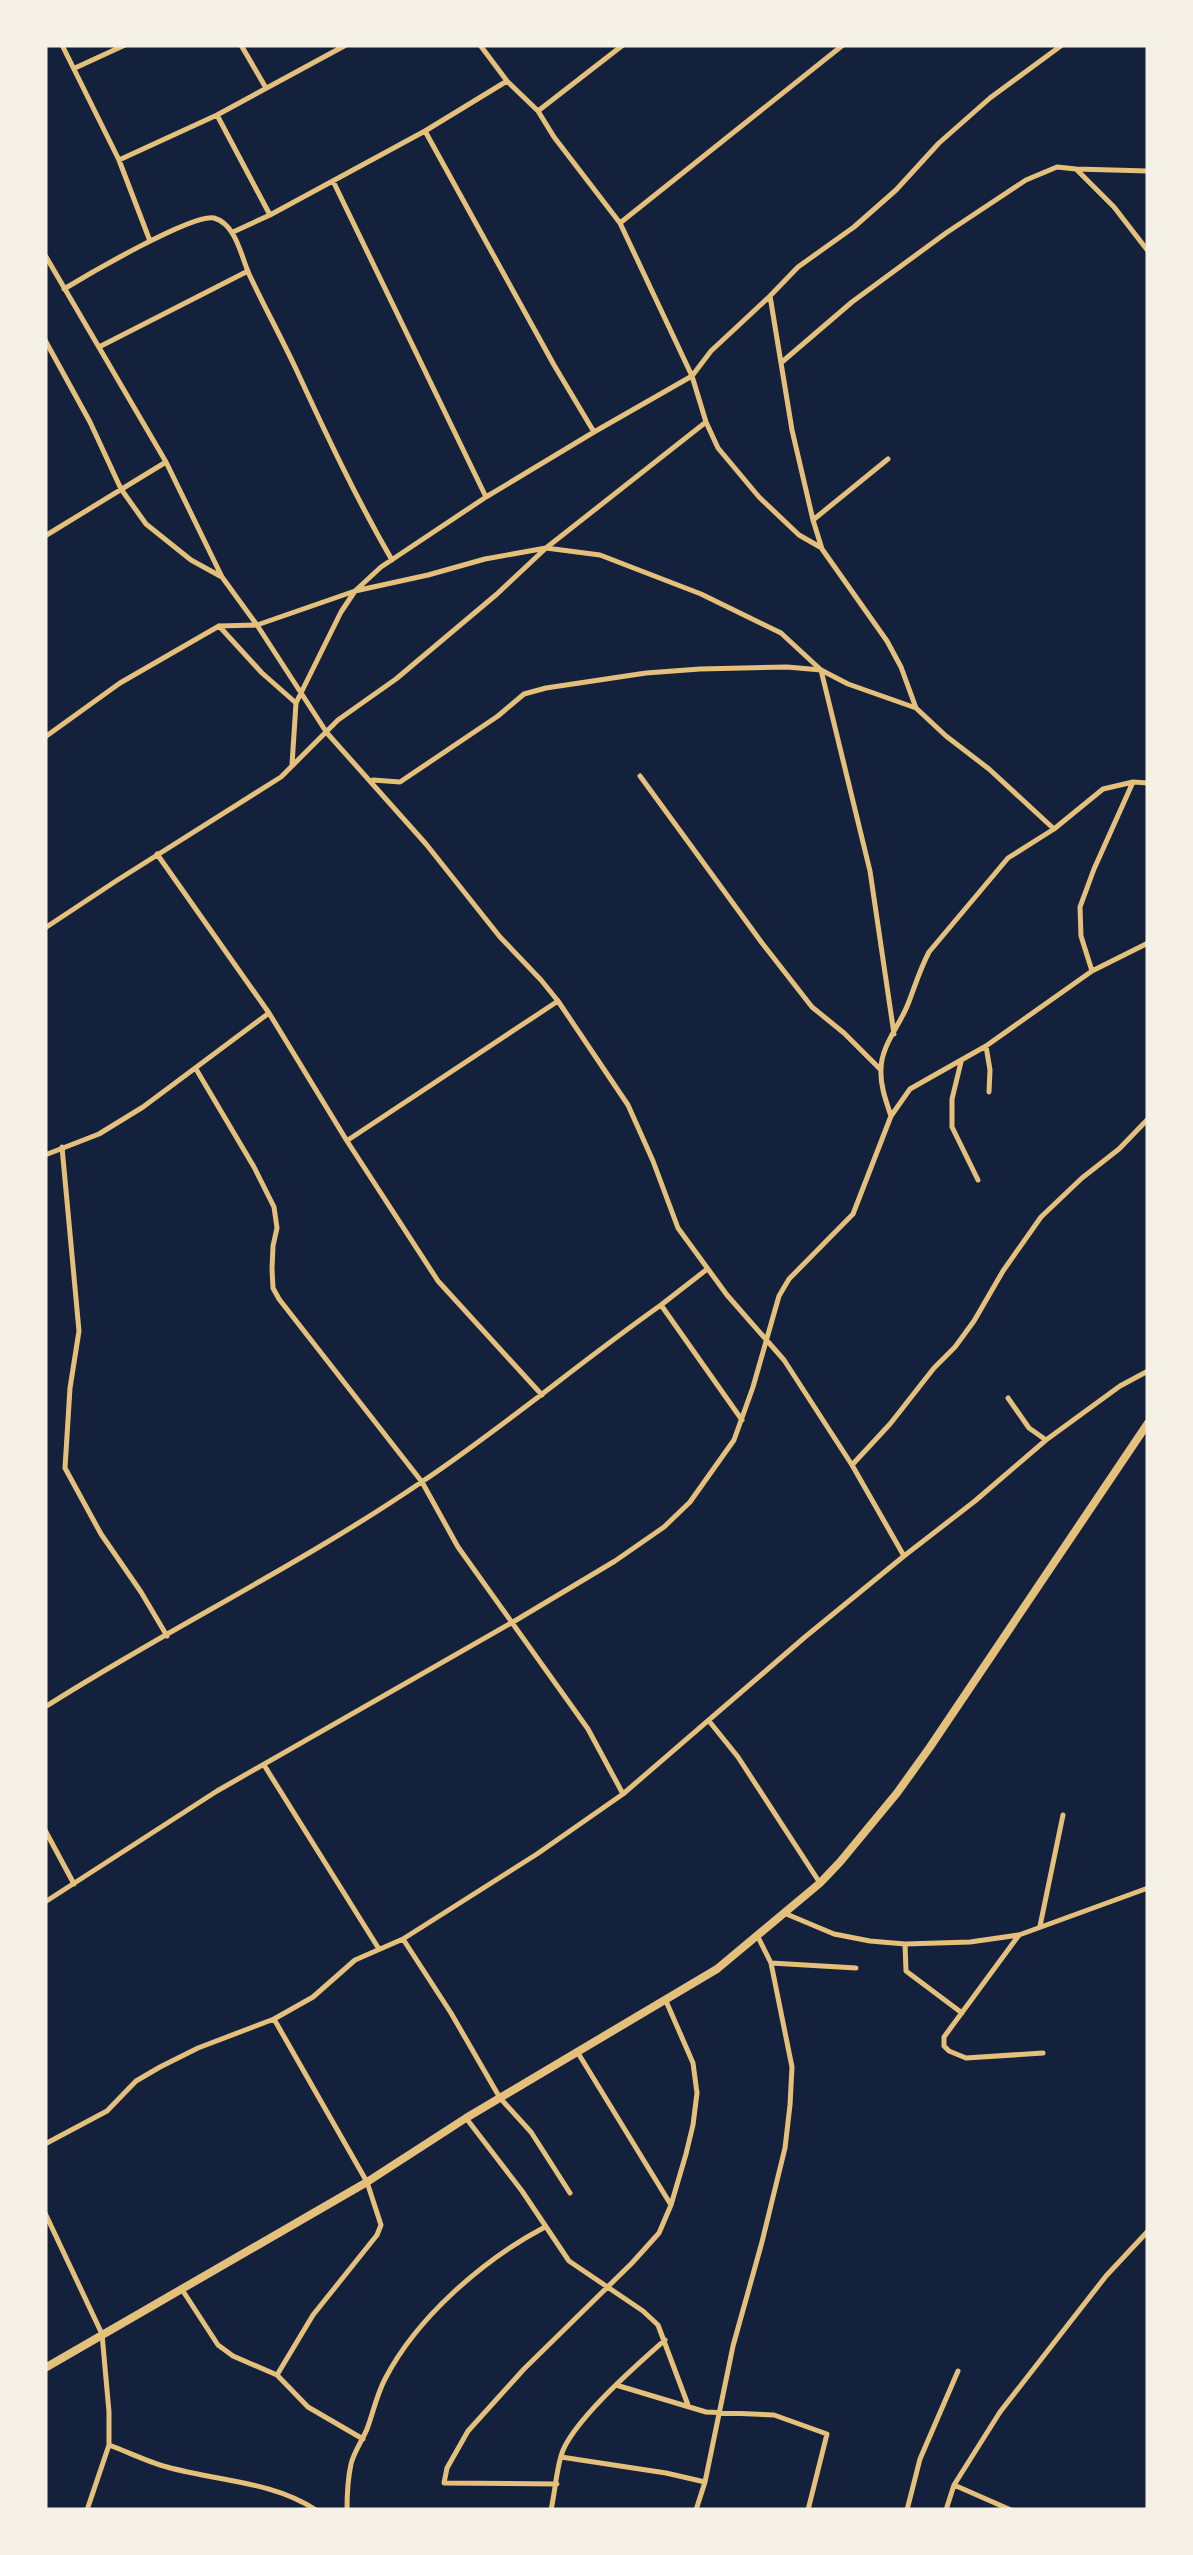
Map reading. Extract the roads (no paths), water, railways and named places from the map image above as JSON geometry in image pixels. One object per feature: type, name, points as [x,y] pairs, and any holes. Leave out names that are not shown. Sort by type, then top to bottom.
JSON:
[{"type":"main road","points":[[45,2368],[367,2182],[466,2118],[666,2000],[717,1968],[820,1883],[882,1812],[930,1747],[1148,1423]]},
{"type":"street","points":[[62,45],[119,160],[150,241]]},
{"type":"street","points":[[75,68],[125,45]]},
{"type":"street","points":[[242,45],[266,88]]},
{"type":"street","points":[[119,160],[218,115],[346,45]]},
{"type":"street","points":[[480,45],[507,81],[538,111],[620,223],[692,376],[718,448],[759,497],[800,535],[822,548]]},
{"type":"street","points":[[538,111],[623,45]]},
{"type":"street","points":[[620,223],[842,45]]},
{"type":"street","points":[[292,766],[300,690],[354,591],[392,560],[486,498],[692,376],[710,351],[798,267],[854,227],[990,98],[1062,45]]},
{"type":"street","points":[[232,232],[425,131],[507,81]]},
{"type":"street","points":[[218,115],[270,215]]},
{"type":"street","points":[[425,131],[594,432]]},
{"type":"street","points":[[781,362],[852,302],[1026,180],[1057,167],[1148,171]]},
{"type":"street","points":[[1076,169],[1114,207],[1148,251]]},
{"type":"street","points":[[333,181],[486,498]]},
{"type":"street","points":[[64,288],[150,241],[206,217],[219,219],[232,232],[347,479],[392,560]]},
{"type":"street","points":[[45,255],[166,462],[222,577],[327,734],[558,1001],[628,1105],[678,1228],[707,1269],[784,1360],[852,1465],[904,1556]]},
{"type":"street","points":[[98,347],[248,271]]},
{"type":"street","points":[[770,296],[792,430],[812,520],[822,548],[887,640],[916,708]]},
{"type":"street","points":[[45,340],[121,489],[146,524],[190,560],[222,577]]},
{"type":"street","points":[[45,928],[281,776],[338,720],[396,679],[498,594],[546,548],[706,422]]},
{"type":"street","points":[[812,520],[888,459]]},
{"type":"street","points":[[45,536],[166,462]]},
{"type":"street","points":[[45,738],[120,682],[219,626],[257,625],[354,591],[546,548],[600,555],[701,594],[781,633],[821,670],[916,708],[1054,829]]},
{"type":"street","points":[[219,626],[296,703]]},
{"type":"street","points":[[370,780],[400,782],[524,694],[546,688],[700,669],[821,670]]},
{"type":"street","points":[[821,670],[870,871],[894,1034]]},
{"type":"street","points":[[640,776],[812,1007],[880,1070]]},
{"type":"street","points":[[1092,972],[1081,936],[1080,907],[1133,782]]},
{"type":"street","points":[[891,1116],[880,1070],[885,1048],[929,952],[1008,858],[1054,829],[1104,789],[1148,782]]},
{"type":"street","points":[[157,854],[269,1012],[438,1282],[542,1394]]},
{"type":"street","points":[[45,1902],[218,1791],[513,1622],[615,1561],[664,1526],[690,1502],[734,1440],[754,1387],[779,1296],[789,1279],[852,1214],[891,1116],[910,1090],[986,1046],[1092,972],[1148,943]]},
{"type":"street","points":[[347,1141],[558,1001]]},
{"type":"street","points":[[45,1155],[99,1134],[143,1107],[269,1012]]},
{"type":"street","points":[[986,1046],[989,1092]]},
{"type":"street","points":[[961,1062],[952,1099],[952,1128],[978,1180]]},
{"type":"street","points":[[196,1069],[274,1206],[277,1228],[272,1269],[278,1299],[422,1482],[458,1547],[588,1729],[623,1794]]},
{"type":"street","points":[[852,1465],[955,1348],[1041,1217],[1148,1120]]},
{"type":"street","points":[[62,1148],[79,1331],[70,1388],[65,1468],[101,1534],[167,1636]]},
{"type":"street","points":[[45,1707],[422,1482],[707,1269]]},
{"type":"street","points":[[661,1305],[742,1420]]},
{"type":"street","points":[[45,2144],[107,2110],[136,2081],[160,2067],[274,2019],[313,1996],[355,1960],[403,1938],[538,1854],[623,1794],[805,1637],[1046,1440],[1148,1370]]},
{"type":"street","points":[[1008,1398],[1029,1428],[1046,1440]]},
{"type":"street","points":[[709,1721],[738,1757],[820,1883]]},
{"type":"street","points":[[264,1765],[380,1948]]},
{"type":"street","points":[[1040,1926],[1063,1815]]},
{"type":"street","points":[[45,1830],[74,1884]]},
{"type":"street","points":[[784,1913],[834,1934],[870,1942],[970,1942],[1018,1935],[1148,1888]]},
{"type":"street","points":[[696,2510],[786,2134],[792,2067],[771,1963],[758,1935]]},
{"type":"street","points":[[1018,1935],[944,2038],[944,2046],[966,2058],[1043,2053]]},
{"type":"street","points":[[403,1938],[500,2098],[531,2132],[570,2193]]},
{"type":"street","points":[[906,1944],[906,1971],[962,2013]]},
{"type":"street","points":[[771,1963],[856,1968]]},
{"type":"street","points":[[557,2484],[444,2483],[468,2431],[659,2233],[672,2205],[697,2093],[693,2064],[666,2000]]},
{"type":"street","points":[[274,2019],[367,2182],[380,2220],[380,2228],[313,2315],[277,2375]]},
{"type":"street","points":[[578,2053],[672,2205]]},
{"type":"street","points":[[466,2118],[570,2260],[644,2311],[658,2326],[688,2404]]},
{"type":"street","points":[[45,2213],[102,2334],[109,2445],[87,2510]]},
{"type":"street","points":[[347,2510],[351,2463],[384,2380],[416,2334],[457,2290],[545,2227]]},
{"type":"street","points":[[946,2510],[954,2485],[1000,2412],[1106,2276],[1148,2232]]},
{"type":"street","points":[[181,2288],[218,2344],[233,2356],[277,2375],[308,2406],[363,2438]]},
{"type":"street","points":[[550,2510],[560,2457],[567,2442],[616,2385],[665,2340]]},
{"type":"street","points":[[907,2510],[920,2459],[958,2371]]},
{"type":"street","points":[[616,2385],[706,2412],[774,2414],[827,2434],[808,2510]]},
{"type":"street","points":[[109,2445],[166,2467],[272,2490],[316,2510]]},
{"type":"street","points":[[560,2457],[666,2472],[705,2482]]},
{"type":"street","points":[[954,2485],[1011,2510]]}]
